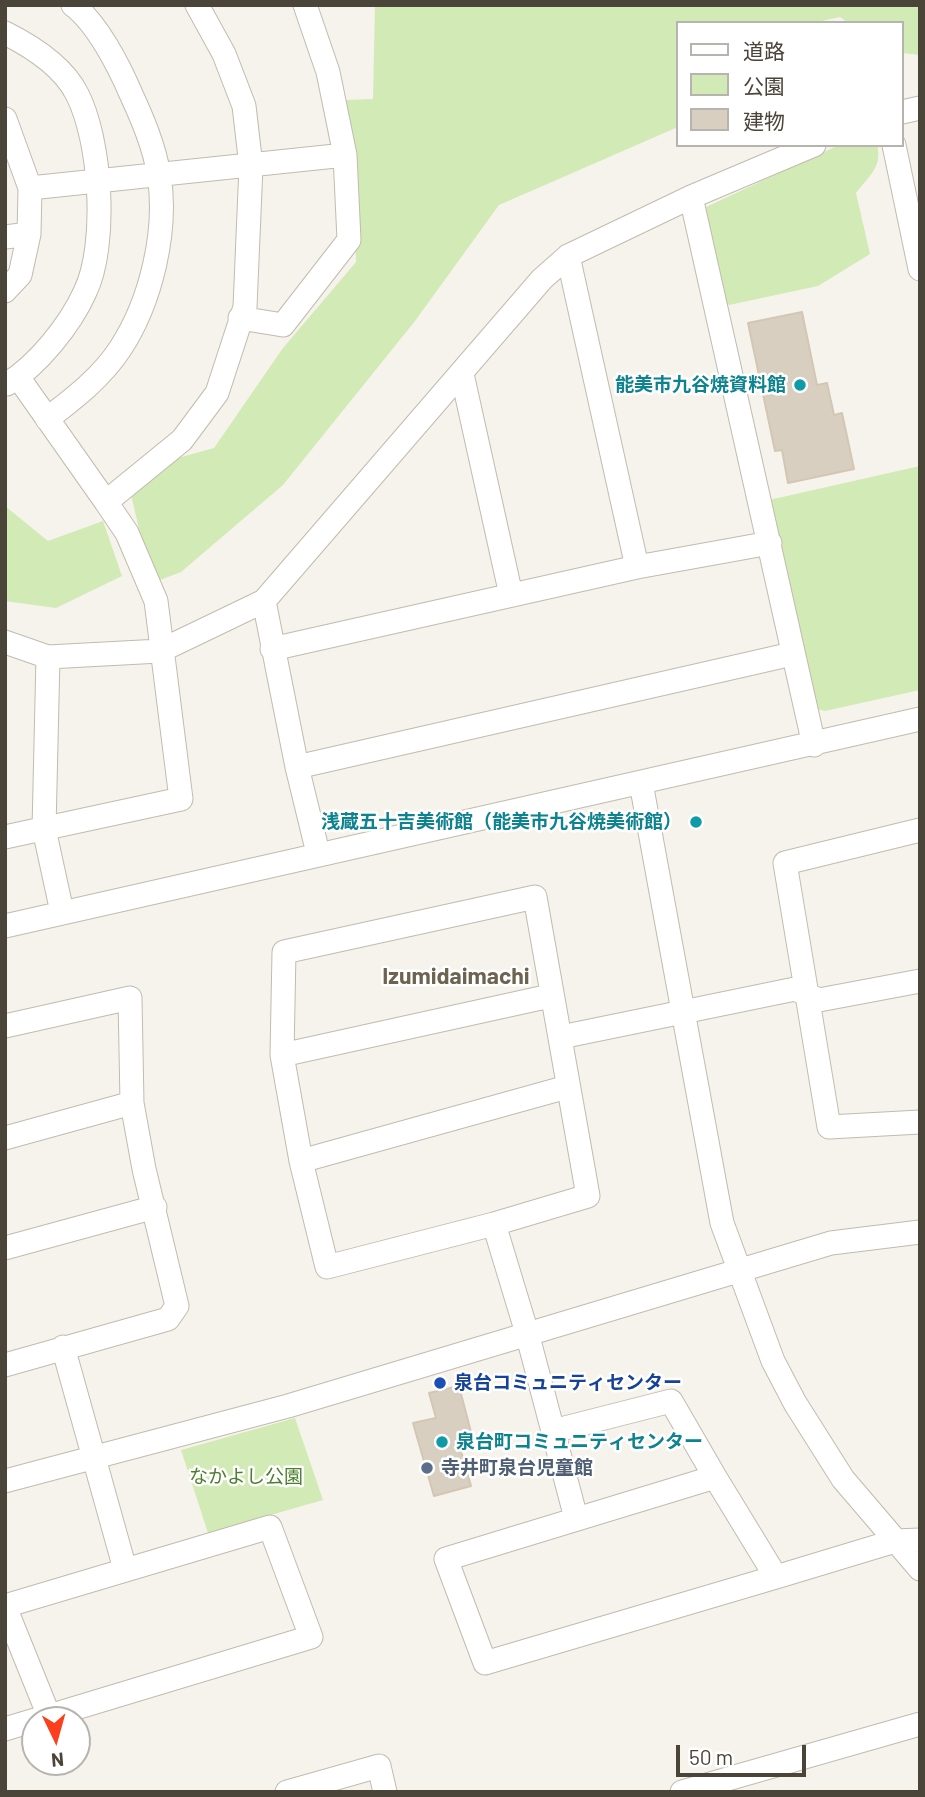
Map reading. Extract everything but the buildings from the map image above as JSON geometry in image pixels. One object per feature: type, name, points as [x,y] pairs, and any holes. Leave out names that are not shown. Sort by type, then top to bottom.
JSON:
[{"type":"street","points":[[106,502],[182,440],[217,393],[245,307],[251,166],[244,106],[225,54],[197,5]]},
{"type":"street","points":[[240,318],[284,325],[349,240],[345,155],[328,72],[304,5]]},
{"type":"street","points":[[47,419],[85,389],[119,350],[143,307],[154,261],[161,211],[159,175],[146,127],[119,67],[84,8]]},
{"type":"street","points":[[5,33],[29,45],[59,70],[77,94],[95,152],[97,182],[96,238],[85,292],[54,341],[12,381],[47,419],[127,533],[156,601],[160,651],[181,799],[5,837]]},
{"type":"street","points":[[5,118],[11,147],[30,188],[30,234],[20,275],[5,291]]},
{"type":"street","points":[[5,642],[48,657],[160,651],[264,601],[542,279],[568,256],[691,197],[809,147]]},
{"type":"street","points":[[894,147],[920,269]]},
{"type":"street","points":[[30,188],[345,155]]},
{"type":"street","points":[[691,197],[814,745]]},
{"type":"street","points":[[5,237],[30,234]]},
{"type":"street","points":[[568,256],[637,567]]},
{"type":"street","points":[[462,374],[511,595]]},
{"type":"street","points":[[272,649],[637,567],[770,543]]},
{"type":"street","points":[[264,601],[297,767],[318,853]]},
{"type":"street","points":[[297,767],[792,654]]},
{"type":"street","points":[[48,657],[44,828],[62,912]]},
{"type":"street","points":[[5,926],[318,853],[814,745],[920,719]]},
{"type":"street","points":[[641,783],[722,1223],[773,1360],[801,1413],[843,1479],[920,1569]]},
{"type":"street","points":[[920,830],[785,863],[829,1127],[920,1122]]},
{"type":"street","points":[[535,897],[550,996],[561,1037],[567,1087],[588,1196],[494,1224],[327,1267],[301,1161],[282,1055],[284,952],[535,897]]},
{"type":"street","points":[[561,1037],[684,1009],[795,989],[819,1000],[920,981]]},
{"type":"street","points":[[282,1055],[550,996]]},
{"type":"street","points":[[5,1026],[130,998],[132,1102],[144,1169],[177,1306],[168,1319],[5,1365]]},
{"type":"street","points":[[301,1161],[567,1087]]},
{"type":"street","points":[[5,1138],[132,1102]]},
{"type":"street","points":[[5,1248],[155,1207]]},
{"type":"street","points":[[494,1224],[527,1332],[576,1518]]},
{"type":"street","points":[[5,1481],[288,1406],[739,1268],[831,1243],[920,1232]]},
{"type":"street","points":[[63,1347],[125,1569]]},
{"type":"street","points":[[553,1432],[671,1401],[776,1577]]},
{"type":"street","points":[[715,1477],[446,1559],[485,1663],[895,1541],[920,1540]]},
{"type":"street","points":[[36,1706],[5,1607],[270,1527],[311,1637],[83,1706]]},
{"type":"street","points":[[682,1792],[920,1724]]},
{"type":"street","points":[[287,1792],[379,1766],[385,1792]]},
{"type":"green space","points":[[375,5],[920,5],[920,55],[904,53],[904,21],[845,21],[840,17],[822,21],[676,21],[676,128],[499,205],[415,321],[283,485],[181,572],[152,583],[131,495],[178,458],[214,448],[283,348],[356,262],[354,165],[345,100],[373,99]]},
{"type":"green space","points":[[835,147],[877,147],[876,166],[856,193],[870,254],[818,286],[729,305],[723,300],[704,208]]},
{"type":"green space","points":[[920,466],[920,690],[825,711],[817,709],[769,500]]},
{"type":"green space","points":[[5,506],[48,541],[103,521],[122,576],[56,608],[5,601]]},
{"type":"green space","name":"なかよし公園","points":[[295,1418],[323,1500],[208,1533],[181,1450]]},
{"type":"place","name":"能美市九谷焼資料館","points":[[800,385]]},
{"type":"place","name":"浅蔵五十吉美術館（能美市九谷焼美術館）","points":[[696,822]]},
{"type":"place","name":"泉台コミュニティセンター","points":[[440,1383]]},
{"type":"place","name":"泉台町コミュニティセンター","points":[[442,1442]]},
{"type":"place","name":"寺井町泉台児童館","points":[[427,1468]]},
{"type":"district","name":"Izumidaimachi","points":[[456,976]]}]
